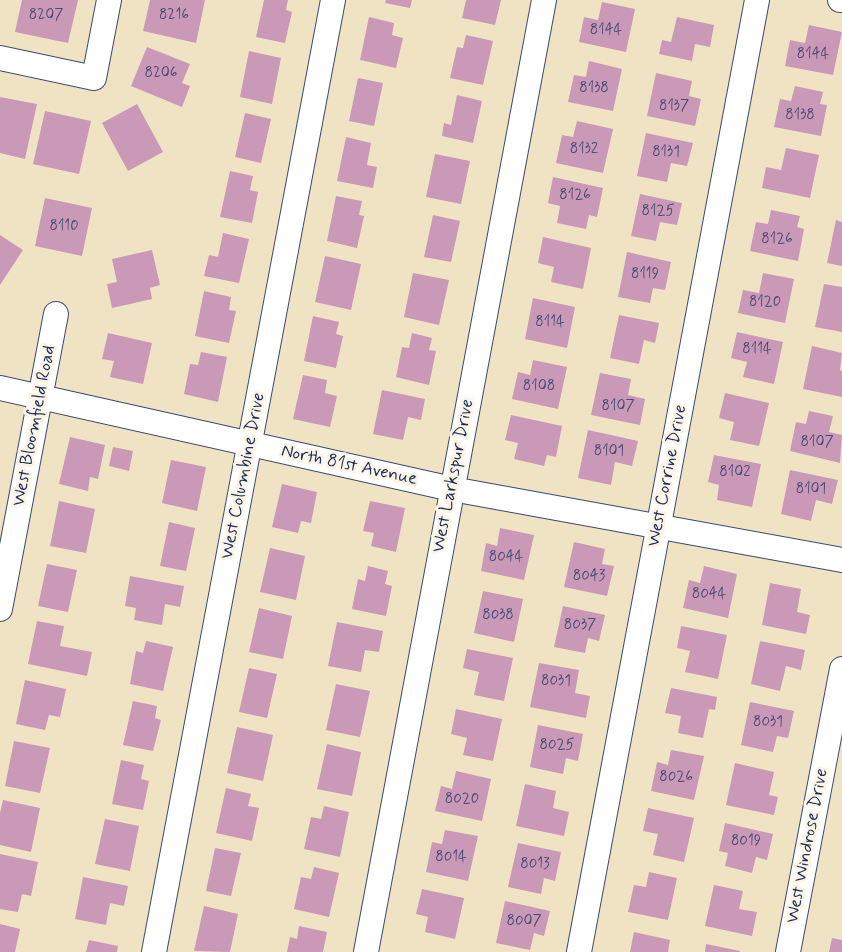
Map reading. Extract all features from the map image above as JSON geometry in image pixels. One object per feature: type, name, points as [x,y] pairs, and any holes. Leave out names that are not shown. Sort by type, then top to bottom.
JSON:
[{"type":"street","points":[[0,58],[94,78],[109,0]]},
{"type":"street","name":"West Columbine Drive","points":[[154,952],[333,0]]},
{"type":"street","name":"West Larkspur Drive","points":[[366,952],[544,0]]},
{"type":"street","name":"West Corrine Drive","points":[[579,952],[757,0]]},
{"type":"street","name":"West Bloomfield Road","points":[[0,609],[56,314]]},
{"type":"street","name":"North 81st Avenue","points":[[0,388],[452,489],[842,560]]},
{"type":"street","name":"West Windrose Drive","points":[[788,952],[842,669]]},
{"type":"building","points":[[22,0],[78,0],[68,43],[15,32]]},
{"type":"building","points":[[150,0],[205,0],[196,43],[143,31]]},
{"type":"building","points":[[264,0],[288,0],[286,10],[292,12],[285,43],[256,37]]},
{"type":"building","points":[[386,0],[412,0],[410,8],[385,3]]},
{"type":"building","points":[[466,0],[501,0],[495,25],[462,18]]},
{"type":"building","points":[[602,2],[635,9],[626,52],[579,42],[584,17],[598,20]]},
{"type":"building","points":[[369,17],[394,23],[392,35],[403,38],[396,68],[360,60]]},
{"type":"building","points":[[677,17],[714,25],[710,47],[695,44],[692,61],[659,54],[662,40],[671,42]]},
{"type":"building","points":[[809,25],[842,32],[833,75],[785,66],[790,40],[805,43]]},
{"type":"building","points":[[466,35],[493,41],[483,85],[450,78],[457,47],[463,48]]},
{"type":"building","points":[[147,47],[190,64],[182,83],[190,86],[182,107],[131,86]]},
{"type":"building","points":[[249,51],[281,58],[272,104],[240,97]]},
{"type":"building","points":[[589,61],[622,69],[613,111],[568,102],[574,75],[586,77]]},
{"type":"building","points":[[656,73],[692,81],[689,96],[701,99],[695,126],[647,116]]},
{"type":"building","points":[[358,78],[383,83],[374,126],[349,121]]},
{"type":"building","points":[[795,86],[823,92],[820,104],[827,105],[821,136],[774,127],[780,99],[791,101]]},
{"type":"building","points":[[457,95],[482,101],[473,143],[442,136],[444,123],[451,125]]},
{"type":"building","points":[[0,97],[37,104],[25,159],[0,153]]},
{"type":"building","points":[[137,104],[163,152],[128,171],[102,123]]},
{"type":"building","points":[[45,111],[91,121],[79,174],[33,164]]},
{"type":"building","points":[[245,113],[271,119],[261,163],[235,157]]},
{"type":"building","points":[[577,121],[613,129],[603,173],[556,163],[562,135],[573,137]]},
{"type":"building","points":[[646,133],[693,143],[687,166],[671,163],[667,182],[637,176]]},
{"type":"building","points":[[346,137],[371,143],[367,165],[377,167],[373,188],[337,181]]},
{"type":"building","points":[[786,148],[819,155],[810,198],[762,188],[766,167],[781,170]]},
{"type":"building","points":[[435,154],[470,161],[461,204],[426,197]]},
{"type":"building","points":[[230,171],[253,176],[250,190],[258,192],[252,223],[220,217]]},
{"type":"building","points":[[553,177],[603,188],[597,217],[589,215],[586,229],[557,223],[560,206],[548,203]]},
{"type":"building","points":[[640,194],[682,203],[677,225],[660,222],[656,241],[631,236]]},
{"type":"building","points":[[336,196],[362,201],[359,215],[364,216],[357,248],[327,241]]},
{"type":"building","points":[[45,198],[92,208],[82,256],[35,246]]},
{"type":"building","points":[[771,210],[800,216],[797,227],[804,229],[798,261],[750,251],[756,222],[768,224]]},
{"type":"building","points":[[433,215],[460,221],[451,262],[424,257]]},
{"type":"building","points":[[836,220],[842,222],[842,266],[827,263]]},
{"type":"building","points":[[223,233],[249,239],[239,283],[204,276],[209,255],[218,257]]},
{"type":"building","points":[[0,235],[23,250],[0,285]]},
{"type":"building","points":[[543,237],[591,248],[583,289],[551,282],[554,267],[538,263]]},
{"type":"building","points":[[152,250],[160,285],[150,288],[152,299],[112,308],[107,284],[117,282],[112,259]]},
{"type":"building","points":[[627,252],[671,262],[665,290],[653,288],[650,303],[618,297]]},
{"type":"building","points":[[325,256],[361,264],[351,310],[315,302]]},
{"type":"building","points":[[413,273],[449,280],[439,325],[404,317]]},
{"type":"building","points":[[763,273],[794,279],[785,323],[738,313],[743,290],[759,293]]},
{"type":"building","points":[[824,284],[842,287],[842,332],[815,327]]},
{"type":"building","points":[[204,291],[231,297],[229,310],[236,311],[229,343],[195,336]]},
{"type":"building","points":[[533,298],[575,307],[567,348],[525,339]]},
{"type":"building","points":[[619,315],[659,323],[655,343],[644,340],[639,364],[610,358]]},
{"type":"building","points":[[313,316],[339,322],[336,334],[343,336],[336,368],[304,361]]},
{"type":"building","points":[[737,332],[783,342],[774,384],[743,377],[747,362],[731,358]]},
{"type":"building","points":[[108,333],[152,343],[143,384],[110,377],[114,361],[102,359]]},
{"type":"building","points":[[412,333],[432,338],[429,350],[436,351],[429,385],[396,377],[402,347],[409,348]]},
{"type":"building","points":[[812,346],[842,353],[840,370],[842,371],[842,397],[803,389]]},
{"type":"building","points":[[201,352],[227,357],[218,402],[184,394],[190,364],[198,365]]},
{"type":"building","points":[[533,360],[567,367],[558,409],[512,399],[518,372],[530,375]]},
{"type":"building","points":[[600,373],[631,379],[628,395],[645,399],[640,425],[591,415]]},
{"type":"building","points":[[303,375],[327,380],[325,393],[337,396],[330,427],[293,419]]},
{"type":"building","points":[[382,390],[425,399],[421,420],[408,417],[403,440],[373,434]]},
{"type":"building","points":[[725,393],[769,403],[759,446],[730,440],[734,422],[719,418]]},
{"type":"building","points":[[809,411],[833,416],[829,432],[842,435],[840,463],[790,451],[796,422],[806,424]]},
{"type":"building","points":[[511,415],[562,426],[556,457],[547,455],[544,466],[514,459],[518,443],[505,440]]},
{"type":"building","points":[[588,430],[638,441],[632,466],[615,462],[611,485],[578,478]]},
{"type":"building","points":[[70,437],[105,445],[98,479],[90,477],[88,491],[59,484]]},
{"type":"building","points":[[113,447],[133,451],[129,471],[109,466]]},
{"type":"building","points":[[714,455],[761,464],[752,507],[717,500],[719,485],[708,482]]},
{"type":"building","points":[[171,460],[206,467],[197,511],[162,503]]},
{"type":"building","points":[[790,470],[838,480],[832,504],[816,500],[811,521],[781,514]]},
{"type":"building","points":[[282,484],[317,492],[311,523],[301,521],[298,533],[272,527]]},
{"type":"building","points":[[59,501],[95,509],[86,553],[50,546]]},
{"type":"building","points":[[370,501],[405,508],[396,552],[371,546],[374,533],[363,531]]},
{"type":"building","points":[[169,522],[195,528],[186,571],[160,566]]},
{"type":"building","points":[[500,528],[534,535],[524,580],[481,571],[486,543],[497,546]]},
{"type":"building","points":[[574,542],[605,549],[602,564],[614,566],[607,596],[564,587]]},
{"type":"building","points":[[270,548],[305,556],[296,600],[260,592]]},
{"type":"building","points":[[47,564],[77,570],[68,612],[38,606]]},
{"type":"building","points":[[368,566],[388,571],[385,584],[392,586],[386,616],[352,609],[358,579],[365,581]]},
{"type":"building","points":[[704,566],[737,574],[728,618],[683,608],[689,580],[700,583]]},
{"type":"building","points":[[130,576],[184,586],[180,607],[165,604],[162,625],[134,620],[136,608],[125,606]]},
{"type":"building","points":[[770,583],[801,589],[797,612],[810,615],[806,634],[762,625]]},
{"type":"building","points":[[483,591],[523,599],[514,642],[474,633]]},
{"type":"building","points":[[563,606],[605,615],[599,641],[588,638],[585,653],[554,647]]},
{"type":"building","points":[[259,608],[292,616],[283,659],[249,652]]},
{"type":"building","points":[[37,621],[64,626],[60,646],[92,652],[87,676],[28,664]]},
{"type":"building","points":[[337,622],[383,631],[379,652],[365,650],[361,672],[328,666]]},
{"type":"building","points":[[681,626],[727,635],[718,679],[685,672],[690,651],[677,648]]},
{"type":"building","points":[[146,641],[173,647],[163,691],[130,684],[136,651],[143,653]]},
{"type":"building","points":[[760,641],[805,650],[801,670],[786,666],[780,691],[751,684]]},
{"type":"building","points":[[467,649],[513,658],[504,701],[474,695],[479,672],[463,668]]},
{"type":"building","points":[[539,663],[579,670],[575,693],[590,696],[586,718],[530,707]]},
{"type":"building","points":[[249,668],[277,674],[267,718],[239,712]]},
{"type":"building","points":[[25,680],[66,689],[60,717],[49,715],[45,730],[16,724]]},
{"type":"building","points":[[336,684],[370,691],[360,737],[326,730]]},
{"type":"building","points":[[671,688],[717,697],[715,710],[709,709],[703,738],[678,733],[681,716],[665,713]]},
{"type":"building","points":[[133,701],[157,706],[155,718],[161,720],[153,751],[123,745]]},
{"type":"building","points":[[750,702],[794,711],[788,738],[777,736],[773,752],[741,745]]},
{"type":"building","points":[[456,709],[502,719],[493,761],[463,755],[467,738],[451,734]]},
{"type":"building","points":[[538,725],[583,734],[578,761],[566,758],[563,774],[530,767]]},
{"type":"building","points":[[237,727],[273,735],[263,781],[227,773]]},
{"type":"building","points":[[14,741],[50,748],[40,793],[5,786]]},
{"type":"building","points":[[327,744],[361,752],[352,796],[317,789]]},
{"type":"building","points":[[671,750],[704,756],[694,800],[651,791],[657,762],[668,765]]},
{"type":"building","points":[[121,760],[144,765],[141,779],[149,781],[143,810],[112,804]]},
{"type":"building","points":[[735,763],[774,772],[769,795],[778,797],[774,815],[726,805]]},
{"type":"building","points":[[456,771],[491,779],[482,821],[435,811],[441,786],[452,789]]},
{"type":"building","points":[[525,784],[556,791],[553,808],[569,812],[564,836],[516,826]]},
{"type":"building","points":[[226,788],[251,794],[248,806],[259,808],[252,841],[216,833]]},
{"type":"building","points":[[3,800],[40,808],[31,852],[0,845],[0,813]]},
{"type":"building","points":[[324,806],[349,812],[340,857],[304,849],[311,817],[321,819]]},
{"type":"building","points":[[648,808],[694,818],[684,862],[653,855],[658,834],[643,831]]},
{"type":"building","points":[[105,819],[139,826],[130,871],[95,864]]},
{"type":"building","points":[[725,823],[773,834],[767,860],[756,857],[752,873],[725,866],[728,853],[719,851]]},
{"type":"building","points":[[445,830],[478,836],[468,881],[426,872],[432,842],[442,844]]},
{"type":"building","points":[[518,843],[561,852],[555,881],[544,878],[541,894],[508,887]]},
{"type":"building","points":[[215,848],[241,853],[231,896],[206,891]]},
{"type":"building","points":[[0,854],[38,862],[31,896],[22,894],[18,912],[0,909]]},
{"type":"building","points":[[314,867],[339,873],[329,917],[294,909],[301,877],[311,879]]},
{"type":"building","points":[[649,872],[677,878],[668,920],[628,912],[634,885],[646,887]]},
{"type":"building","points":[[83,877],[128,886],[124,906],[110,903],[106,925],[75,919]]},
{"type":"building","points":[[714,885],[743,891],[739,909],[757,912],[752,936],[705,926]]},
{"type":"building","points":[[422,889],[464,898],[455,939],[425,932],[428,917],[416,914]]},
{"type":"building","points":[[505,901],[550,911],[544,936],[534,933],[530,950],[496,943]]},
{"type":"building","points":[[204,906],[238,914],[230,952],[194,951]]},
{"type":"building","points":[[0,924],[20,929],[15,952],[0,952]]},
{"type":"building","points":[[299,926],[327,932],[323,952],[287,952],[290,937],[297,939]]},
{"type":"building","points":[[634,932],[670,940],[668,952],[630,952]]},
{"type":"building","points":[[832,938],[842,940],[842,952],[829,952]]},
{"type":"building","points":[[89,940],[118,946],[117,952],[86,952]]},
{"type":"building","points":[[706,944],[740,951],[740,952],[705,952]]}]
